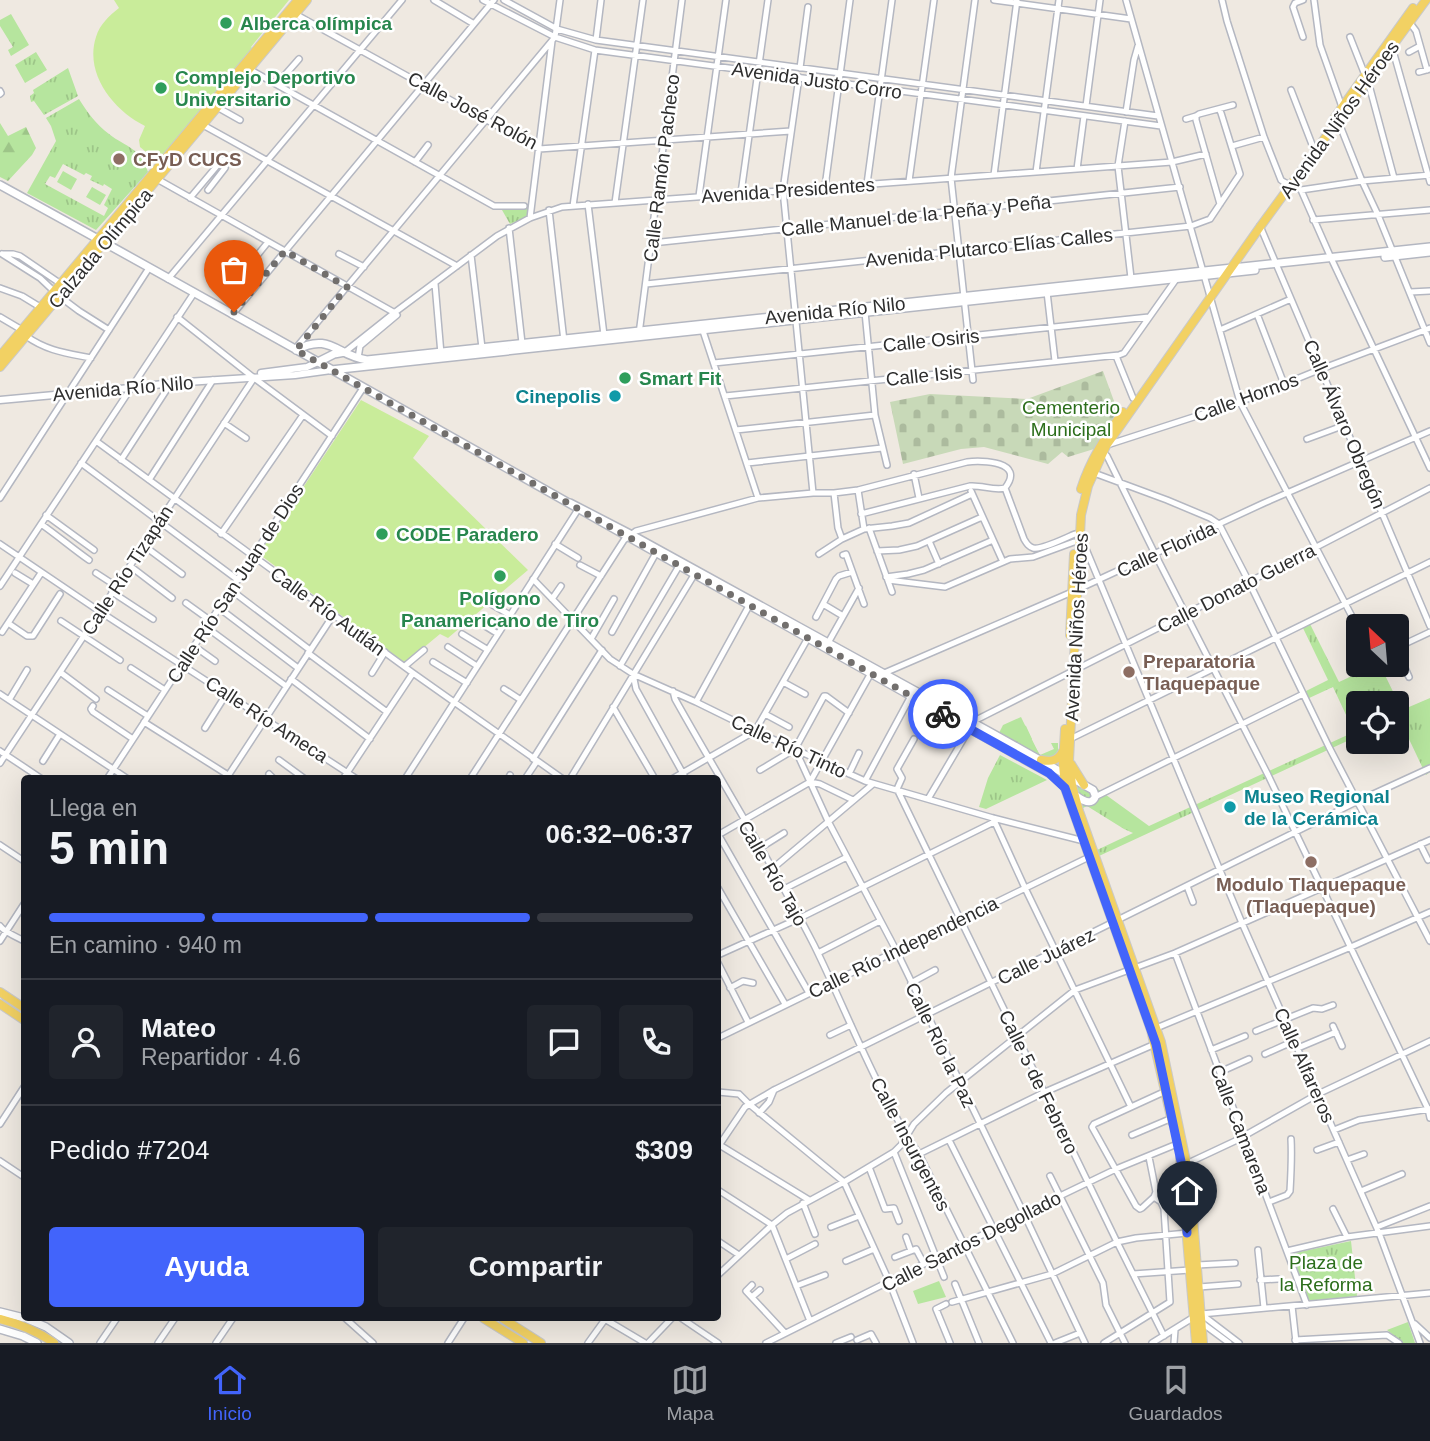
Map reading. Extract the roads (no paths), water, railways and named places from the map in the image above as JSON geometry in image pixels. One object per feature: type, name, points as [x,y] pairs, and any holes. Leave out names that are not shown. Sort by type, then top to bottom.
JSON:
[{"type":"main road","name":"Calzada Olímpica","points":[[0,356],[3,347],[24,333],[246,67],[298,0]]},
{"type":"main road","name":"Calzada Olímpica","points":[[101,241],[218,107],[246,67],[307,0]]},
{"type":"main road","name":"Avenida Niños Héroes","points":[[1102,447],[1367,78],[1419,0]]},
{"type":"main road","name":"Avenida Niños Héroes","points":[[1289,184],[1313,147],[1337,118],[1342,107],[1392,47],[1426,0]]},
{"type":"main road","points":[[0,186],[751,603],[808,638],[876,673],[971,725],[1049,773],[1065,788],[1087,802],[1091,802],[1095,797],[1094,790],[1041,760],[971,725],[911,696],[876,673],[828,643],[751,603],[694,575],[628,535]]},
{"type":"main road","name":"Avenida Río Nilo","points":[[358,359],[441,355],[1430,249]]},
{"type":"main road","name":"Avenida Río Nilo","points":[[331,370],[482,348],[564,342],[604,335],[703,331],[795,317],[865,312],[1131,278],[1204,273]]},
{"type":"main road","name":"Calzada Olímpica","points":[[0,367],[40,307],[60,289]]},
{"type":"main road","name":"Avenida Niños Héroes","points":[[1116,922],[1089,857],[1065,788],[1070,739],[1076,537],[1091,471],[1102,447],[1133,398],[1210,295]]},
{"type":"main road","points":[[295,350],[307,344],[318,343],[332,346],[358,359]]},
{"type":"main road","name":"Avenida Río Nilo","points":[[318,362],[345,352]]},
{"type":"main road","points":[[363,388],[361,379],[364,366]]},
{"type":"main road","name":"Avenida Niños Héroes","points":[[1071,672],[1064,749],[1067,775],[1154,1029],[1184,1165],[1187,1233],[1199,1287],[1196,1343]]},
{"type":"main road","points":[[1041,760],[1056,760],[1064,749]]},
{"type":"main road","points":[[1069,761],[1084,785]]},
{"type":"main road","points":[[0,992],[21,1006]]},
{"type":"main road","points":[[0,1004],[21,1018]]},
{"type":"main road","name":"Avenida Niños Héroes","points":[[1154,1029],[1177,1144],[1190,1180],[1194,1268],[1203,1343]]},
{"type":"main road","points":[[0,1312],[21,1317]]},
{"type":"main road","points":[[0,1319],[21,1324],[54,1343]]},
{"type":"main road","points":[[32,1321],[69,1343]]},
{"type":"main road","points":[[500,1321],[518,1342]]},
{"type":"main road","points":[[501,1321],[541,1343]]},
{"type":"main road","points":[[0,1329],[37,1343]]},
{"type":"street","points":[[169,279],[402,0]]},
{"type":"street","points":[[434,0],[474,24]]},
{"type":"street","name":"Avenida Justo Corro","points":[[483,0],[492,2],[554,39],[595,50],[1161,126]]},
{"type":"street","name":"Avenida Justo Corro","points":[[503,0],[557,29],[596,40],[1158,116]]},
{"type":"street","points":[[530,218],[560,0]]},
{"type":"street","points":[[596,40],[601,0]]},
{"type":"street","points":[[615,203],[643,0]]},
{"type":"street","name":"Calle Ramón Pacheco","points":[[639,334],[682,0]]},
{"type":"street","points":[[699,196],[726,0]]},
{"type":"street","points":[[741,193],[768,0]]},
{"type":"street","points":[[825,187],[850,0]]},
{"type":"street","points":[[867,184],[892,0]]},
{"type":"street","points":[[908,181],[934,0]]},
{"type":"street","points":[[973,380],[951,178],[975,0]]},
{"type":"street","points":[[994,0],[1131,19]]},
{"type":"street","points":[[1036,172],[1059,0]]},
{"type":"street","points":[[1086,106],[1100,0]]},
{"type":"street","points":[[1126,0],[1240,402],[1350,614]]},
{"type":"street","points":[[1222,0],[1264,136],[1281,180],[1301,190],[1362,181],[1429,177],[1392,47]]},
{"type":"street","points":[[1303,0],[1295,2],[1293,6],[1301,39],[1319,33]]},
{"type":"street","points":[[1314,0],[1320,45],[1342,107]]},
{"type":"street","points":[[994,175],[1016,1]]},
{"type":"street","points":[[232,314],[492,2]]},
{"type":"street","points":[[800,68],[808,7]]},
{"type":"street","name":"Calle José Rolón","points":[[295,14],[538,149],[791,131]]},
{"type":"street","points":[[1409,23],[1415,29],[1429,69],[1419,72]]},
{"type":"street","points":[[1350,37],[1367,78],[1394,178]]},
{"type":"street","points":[[295,350],[554,39]]},
{"type":"street","points":[[1126,112],[1133,60],[1139,45]]},
{"type":"street","points":[[1409,52],[1420,46]]},
{"type":"street","points":[[573,206],[595,50]]},
{"type":"street","points":[[277,84],[299,59]]},
{"type":"street","points":[[246,67],[497,207],[524,206]]},
{"type":"street","points":[[799,77],[783,190],[813,493]]},
{"type":"street","points":[[1291,90],[1313,147]]},
{"type":"street","points":[[1186,119],[1233,105]]},
{"type":"street","points":[[218,107],[240,120]]},
{"type":"street","name":"Avenida Plutarco Elías Calles","points":[[646,284],[1191,226],[1210,219],[1240,174],[1219,109]]},
{"type":"street","points":[[1077,169],[1084,116]]},
{"type":"street","points":[[1196,116],[1220,204]]},
{"type":"street","points":[[1337,118],[1427,329],[1430,343]]},
{"type":"street","points":[[1125,121],[1118,166],[1131,278]]},
{"type":"street","points":[[202,125],[457,266]]},
{"type":"street","points":[[1232,146],[1264,136]]},
{"type":"street","points":[[415,162],[428,145]]},
{"type":"street","name":"Avenida Presidentes","points":[[345,352],[509,228],[549,210],[588,204],[1172,163],[1206,154]]},
{"type":"street","points":[[190,198],[222,160],[224,161]]},
{"type":"street","points":[[208,190],[225,168]]},
{"type":"street","points":[[213,171],[219,176]]},
{"type":"street","points":[[157,179],[347,287],[397,312]]},
{"type":"street","name":"Calle Manuel de la Peña y Peña","points":[[652,243],[1180,187]]},
{"type":"street","points":[[1301,190],[1430,468]]},
{"type":"street","points":[[588,204],[604,335]]},
{"type":"street","points":[[549,210],[564,342]]},
{"type":"street","points":[[1313,220],[1430,210]]},
{"type":"street","name":"Calle Álvaro Obregón","points":[[1259,225],[1430,626]]},
{"type":"street","points":[[509,228],[522,344]]},
{"type":"street","points":[[247,268],[268,242]]},
{"type":"street","points":[[1,253],[20,256],[60,289],[79,311],[109,330]]},
{"type":"street","points":[[339,254],[364,267]]},
{"type":"street","points":[[471,255],[482,348]]},
{"type":"street","points":[[0,498],[149,268]]},
{"type":"street","points":[[1133,398],[1119,355],[1177,278]]},
{"type":"street","points":[[435,284],[441,355]]},
{"type":"street","points":[[0,288],[22,296],[40,307]]},
{"type":"street","points":[[1410,292],[1430,290]]},
{"type":"street","points":[[1047,292],[1055,361]]},
{"type":"street","points":[[0,586],[194,293]]},
{"type":"street","points":[[1220,330],[1291,299]]},
{"type":"street","name":"Avenida Presidentes","points":[[358,359],[362,344],[397,312]]},
{"type":"street","points":[[865,312],[875,415],[887,465]]},
{"type":"street","points":[[1257,314],[1284,383]]},
{"type":"street","points":[[0,317],[45,348],[91,358]]},
{"type":"street","points":[[177,317],[250,376],[332,436]]},
{"type":"street","name":"Calle Osiris","points":[[714,363],[1149,317]]},
{"type":"street","name":"Calle Hornos","points":[[1102,447],[1240,402],[1427,329]]},
{"type":"street","points":[[703,331],[758,498]]},
{"type":"street","name":"Calle Isis","points":[[725,396],[1119,355]]},
{"type":"street","name":"Avenida Río Nilo","points":[[250,376],[307,367],[318,362]]},
{"type":"street","name":"Avenida Río Nilo","points":[[0,400],[331,370]]},
{"type":"street","name":"Calle Río Tizapán","points":[[0,763],[3,752],[32,715],[224,423],[250,376]]},
{"type":"street","points":[[149,480],[213,380]]},
{"type":"street","points":[[121,460],[171,383]]},
{"type":"street","name":"Calle Río San Juan de Dios","points":[[109,775],[363,388]]},
{"type":"street","points":[[221,534],[303,415]]},
{"type":"street","points":[[736,430],[875,415]]},
{"type":"street","points":[[224,423],[246,438]]},
{"type":"street","points":[[1307,439],[1345,425]]},
{"type":"street","name":"Calle Florida","points":[[876,673],[1075,591],[1288,492],[1430,431]]},
{"type":"street","name":"Calle Río Autlán","points":[[96,440],[221,534],[557,775]]},
{"type":"street","points":[[1102,447],[1296,832],[1429,1109],[1430,1118]]},
{"type":"street","points":[[747,463],[882,448]]},
{"type":"street","points":[[473,775],[628,535],[648,526],[758,498],[858,490],[967,462],[989,461],[1008,470],[1009,479],[1005,488],[1024,539],[1031,547],[1043,550]]},
{"type":"street","points":[[81,463],[237,580]]},
{"type":"street","points":[[1091,471],[1167,500],[1219,524],[1329,747],[1430,941]]},
{"type":"street","points":[[914,474],[919,498]]},
{"type":"street","points":[[861,514],[970,486],[1005,488]]},
{"type":"street","points":[[970,486],[1003,562]]},
{"type":"street","name":"Calle Donato Guerra","points":[[971,725],[1430,488]]},
{"type":"street","points":[[858,490],[861,514],[892,592]]},
{"type":"street","points":[[834,493],[842,539]]},
{"type":"street","points":[[819,554],[842,539],[867,529],[909,523],[972,494]]},
{"type":"street","points":[[408,775],[578,508]]},
{"type":"street","points":[[46,515],[94,550]]},
{"type":"street","points":[[877,551],[907,549],[982,517]]},
{"type":"street","points":[[41,524],[89,560]]},
{"type":"street","points":[[887,579],[945,587],[1014,558],[1033,557],[1043,550],[1076,537]]},
{"type":"street","name":"Calle Alfareros","points":[[1076,537],[1099,580],[1242,923],[1378,1230],[1420,1343]]},
{"type":"street","points":[[887,579],[939,564],[993,540]]},
{"type":"street","points":[[929,541],[939,564]]},
{"type":"street","name":"Calle Río Ameca","points":[[0,544],[351,775]]},
{"type":"street","points":[[555,544],[578,558]]},
{"type":"street","points":[[143,545],[183,574]]},
{"type":"street","points":[[612,632],[656,553]]},
{"type":"street","points":[[843,555],[846,554],[864,604]]},
{"type":"street","points":[[1070,739],[1430,562]]},
{"type":"street","points":[[580,565],[601,576]]},
{"type":"street","points":[[130,566],[172,598]]},
{"type":"street","points":[[620,666],[679,566]]},
{"type":"street","points":[[816,617],[836,579],[852,572]]},
{"type":"street","points":[[15,573],[33,584]]},
{"type":"street","points":[[2,632],[41,573]]},
{"type":"street","points":[[96,573],[116,586]]},
{"type":"street","points":[[572,775],[694,575]]},
{"type":"street","name":"Calle Río Tinto","points":[[533,579],[602,650],[633,674],[873,784],[994,820],[1084,841]]},
{"type":"street","points":[[552,599],[561,586]]},
{"type":"street","points":[[828,643],[859,588]]},
{"type":"street","points":[[231,590],[387,712]]},
{"type":"street","points":[[112,592],[153,618]]},
{"type":"street","points":[[8,623],[27,636],[33,636],[60,594]]},
{"type":"street","points":[[591,639],[614,599]]},
{"type":"street","points":[[186,603],[211,621]]},
{"type":"street","points":[[696,702],[751,603]]},
{"type":"street","points":[[491,604],[510,615]]},
{"type":"street","points":[[823,604],[843,616]]},
{"type":"street","points":[[219,608],[298,668]]},
{"type":"street","points":[[228,775],[334,614]]},
{"type":"street","points":[[474,619],[498,634]]},
{"type":"street","points":[[61,621],[120,660]]},
{"type":"street","points":[[206,627],[286,686]]},
{"type":"street","points":[[1409,642],[1430,632]]},
{"type":"street","points":[[462,634],[488,650]]},
{"type":"street","points":[[685,775],[708,758],[755,731],[808,638]]},
{"type":"street","points":[[194,646],[215,661]]},
{"type":"street","points":[[448,647],[477,666]]},
{"type":"street","points":[[405,666],[424,650]]},
{"type":"street","points":[[528,775],[602,650]]},
{"type":"street","points":[[372,673],[385,652]]},
{"type":"street","points":[[433,662],[467,683]]},
{"type":"street","points":[[131,668],[165,690]]},
{"type":"street","points":[[9,700],[27,670]]},
{"type":"street","points":[[60,672],[96,699]]},
{"type":"street","points":[[345,775],[413,673]]},
{"type":"street","points":[[721,833],[810,782],[849,713],[876,673]]},
{"type":"street","points":[[633,674],[636,689],[683,775]]},
{"type":"street","points":[[291,679],[370,738]]},
{"type":"street","points":[[783,682],[805,694]]},
{"type":"street","points":[[504,689],[522,700]]},
{"type":"street","points":[[108,690],[148,716]]},
{"type":"street","name":"Calle Río Tajo","points":[[673,691],[718,775]]},
{"type":"street","points":[[205,728],[227,693]]},
{"type":"street","points":[[0,694],[122,775]]},
{"type":"street","points":[[1095,797],[1303,694]]},
{"type":"street","points":[[760,770],[795,749],[823,697],[826,696],[849,713]]},
{"type":"street","points":[[865,781],[911,696]]},
{"type":"street","points":[[93,706],[93,712],[133,739]]},
{"type":"street","points":[[613,707],[652,775]]},
{"type":"street","points":[[765,714],[789,727]]},
{"type":"street","points":[[144,722],[224,775]]},
{"type":"street","points":[[928,799],[971,725]]},
{"type":"street","points":[[43,761],[60,734]]},
{"type":"street","points":[[897,789],[902,778],[897,769],[914,738]]},
{"type":"street","name":"Calle Río la Paz","points":[[795,749],[1085,1343]]},
{"type":"street","points":[[3,752],[36,775]]},
{"type":"street","points":[[849,774],[859,753]]},
{"type":"street","points":[[279,760],[300,775]]},
{"type":"street","name":"Calle Juárez","points":[[721,1141],[749,1104],[774,1090],[1358,801],[1429,770]]},
{"type":"street","name":"Calle Río Tajo","points":[[721,781],[800,918],[831,982]]},
{"type":"street","points":[[810,782],[853,800]]},
{"type":"street","points":[[772,869],[873,784]]},
{"type":"street","name":"Calle 5 de Febrero","points":[[897,789],[1164,1336]]},
{"type":"street","points":[[721,954],[929,855],[994,820],[1131,1107]]},
{"type":"street","points":[[760,848],[784,833]]},
{"type":"street","points":[[721,840],[809,993]]},
{"type":"street","points":[[721,1272],[772,1225],[806,1202],[894,1152],[915,1124],[959,1082],[1075,990],[1175,953],[1430,840]]},
{"type":"street","points":[[1420,844],[1428,860]]},
{"type":"street","points":[[0,845],[21,859]]},
{"type":"street","points":[[784,889],[847,857]]},
{"type":"street","name":"Calle Río Independencia","points":[[721,1034],[1089,857]]},
{"type":"street","points":[[1187,886],[1193,902]]},
{"type":"street","points":[[721,893],[785,1004]]},
{"type":"street","points":[[0,941],[21,909]]},
{"type":"street","points":[[1154,1029],[1430,912]]},
{"type":"street","points":[[818,953],[880,922]]},
{"type":"street","points":[[0,926],[21,939]]},
{"type":"street","name":"Calle Camarena","points":[[1175,953],[1307,1305]]},
{"type":"street","points":[[721,969],[748,1022]]},
{"type":"street","points":[[911,983],[935,970]]},
{"type":"street","points":[[730,988],[743,982],[753,983]]},
{"type":"street","name":"Calle Insurgentes","points":[[831,982],[906,1136],[919,1154],[1013,1343]]},
{"type":"street","points":[[1256,1031],[1313,1008],[1322,1009],[1333,1005]]},
{"type":"street","points":[[830,1035],[851,1026]]},
{"type":"street","points":[[1298,1048],[1335,1029],[1342,1046]]},
{"type":"street","points":[[1211,1050],[1245,1036]]},
{"type":"street","points":[[1265,1054],[1294,1041]]},
{"type":"street","points":[[1184,1165],[1235,1141],[1318,1094],[1430,1041]]},
{"type":"street","points":[[919,1154],[1045,1092],[1156,1044]]},
{"type":"street","points":[[1220,1072],[1249,1059]]},
{"type":"street","points":[[759,1113],[769,1102],[774,1090]]},
{"type":"street","points":[[1149,1157],[1156,1192],[1142,1208],[1138,1208],[1092,1127],[1166,1091]]},
{"type":"street","points":[[0,1124],[21,1092]]},
{"type":"street","points":[[721,1092],[739,1094],[844,1182],[889,1281],[913,1343]]},
{"type":"street","points":[[1334,1130],[1359,1120],[1429,1109]]},
{"type":"street","points":[[1132,1135],[1172,1118]]},
{"type":"street","points":[[1269,1202],[1290,1192],[1291,1139]]},
{"type":"street","points":[[949,1140],[1053,1343],[1080,1333]]},
{"type":"street","points":[[1317,1150],[1339,1142]]},
{"type":"street","name":"Calle Santos Degollado","points":[[766,1343],[1088,1182],[1177,1144]]},
{"type":"street","points":[[721,1147],[806,1202],[815,1234]]},
{"type":"street","points":[[894,1152],[944,1277]]},
{"type":"street","points":[[1347,1160],[1364,1154]]},
{"type":"street","points":[[0,1161],[21,1175]]},
{"type":"street","points":[[869,1167],[885,1209],[894,1208],[899,1221]]},
{"type":"street","points":[[1361,1191],[1402,1174]]},
{"type":"street","points":[[1050,1176],[1103,1283],[1107,1305],[1125,1343]]},
{"type":"street","points":[[721,1193],[772,1225],[810,1321]]},
{"type":"street","points":[[1104,1343],[1170,1302],[1163,1207],[1154,1197]]},
{"type":"street","points":[[1378,1230],[1430,1206]]},
{"type":"street","points":[[1333,1209],[1347,1237]]},
{"type":"street","points":[[831,1227],[859,1216]]},
{"type":"street","points":[[1287,1251],[1378,1230],[1430,1226]]},
{"type":"street","points":[[950,1343],[936,1309],[1052,1273],[1117,1242],[1187,1233]]},
{"type":"street","points":[[906,1237],[911,1251]]},
{"type":"street","points":[[721,1243],[739,1255]]},
{"type":"street","points":[[786,1259],[815,1244]]},
{"type":"street","points":[[846,1261],[874,1249]]},
{"type":"street","points":[[895,1257],[917,1250],[924,1264]]},
{"type":"street","points":[[1258,1250],[1264,1308]]},
{"type":"street","points":[[1133,1274],[1235,1263]]},
{"type":"street","points":[[796,1286],[825,1275]]},
{"type":"street","points":[[1260,1280],[1278,1279]]},
{"type":"street","points":[[956,1284],[979,1343]]},
{"type":"street","points":[[1199,1287],[1238,1284]]},
{"type":"street","points":[[752,1285],[746,1292],[785,1334]]},
{"type":"street","points":[[752,1297],[760,1290]]},
{"type":"street","points":[[1152,1343],[1199,1318],[1264,1308],[1430,1293]]},
{"type":"street","points":[[1292,1306],[1296,1341],[1388,1335],[1399,1343]]},
{"type":"street","points":[[1199,1318],[1229,1343]]},
{"type":"street","points":[[1199,1318],[1239,1343]]},
{"type":"street","points":[[100,1343],[115,1321]]},
{"type":"street","points":[[158,1343],[172,1321]]},
{"type":"street","points":[[216,1343],[231,1321]]},
{"type":"street","points":[[348,1321],[373,1343]]},
{"type":"street","points":[[448,1343],[462,1321]]},
{"type":"street","points":[[589,1343],[603,1321]]},
{"type":"street","points":[[610,1321],[647,1343],[669,1321]]},
{"type":"street","points":[[685,1321],[718,1343]]},
{"type":"street","name":"Calle Alfareros","points":[[1413,1322],[1430,1338]]},
{"type":"street","points":[[1174,1343],[1175,1330]]},
{"type":"street","points":[[839,1342],[871,1334],[876,1343]]},
{"type":"place","name":"Alberca olímpica","points":[[226,23]]},
{"type":"place","name":"Complejo Deportivo Universitario","points":[[161,88]]},
{"type":"place","name":"CFyD CUCS","points":[[119,159]]},
{"type":"place","name":"Smart Fit","points":[[625,378]]},
{"type":"place","name":"Cinepolis","points":[[615,396]]},
{"type":"place","name":"CODE Paradero","points":[[382,534]]},
{"type":"place","name":"Polígono Panamericano de Tiro","points":[[500,576]]},
{"type":"place","name":"Preparatoria Tlaquepaque","points":[[1129,672]]},
{"type":"place","name":"Museo Regional de la Cerámica","points":[[1230,807]]},
{"type":"place","name":"Modulo Tlaquepaque (Tlaquepaque)","points":[[1311,862]]},
{"type":"park label","name":"Cementerio Municipal","points":[[1071,418]]},
{"type":"park label","name":"Plaza de la Reforma","points":[[1326,1273]]}]
